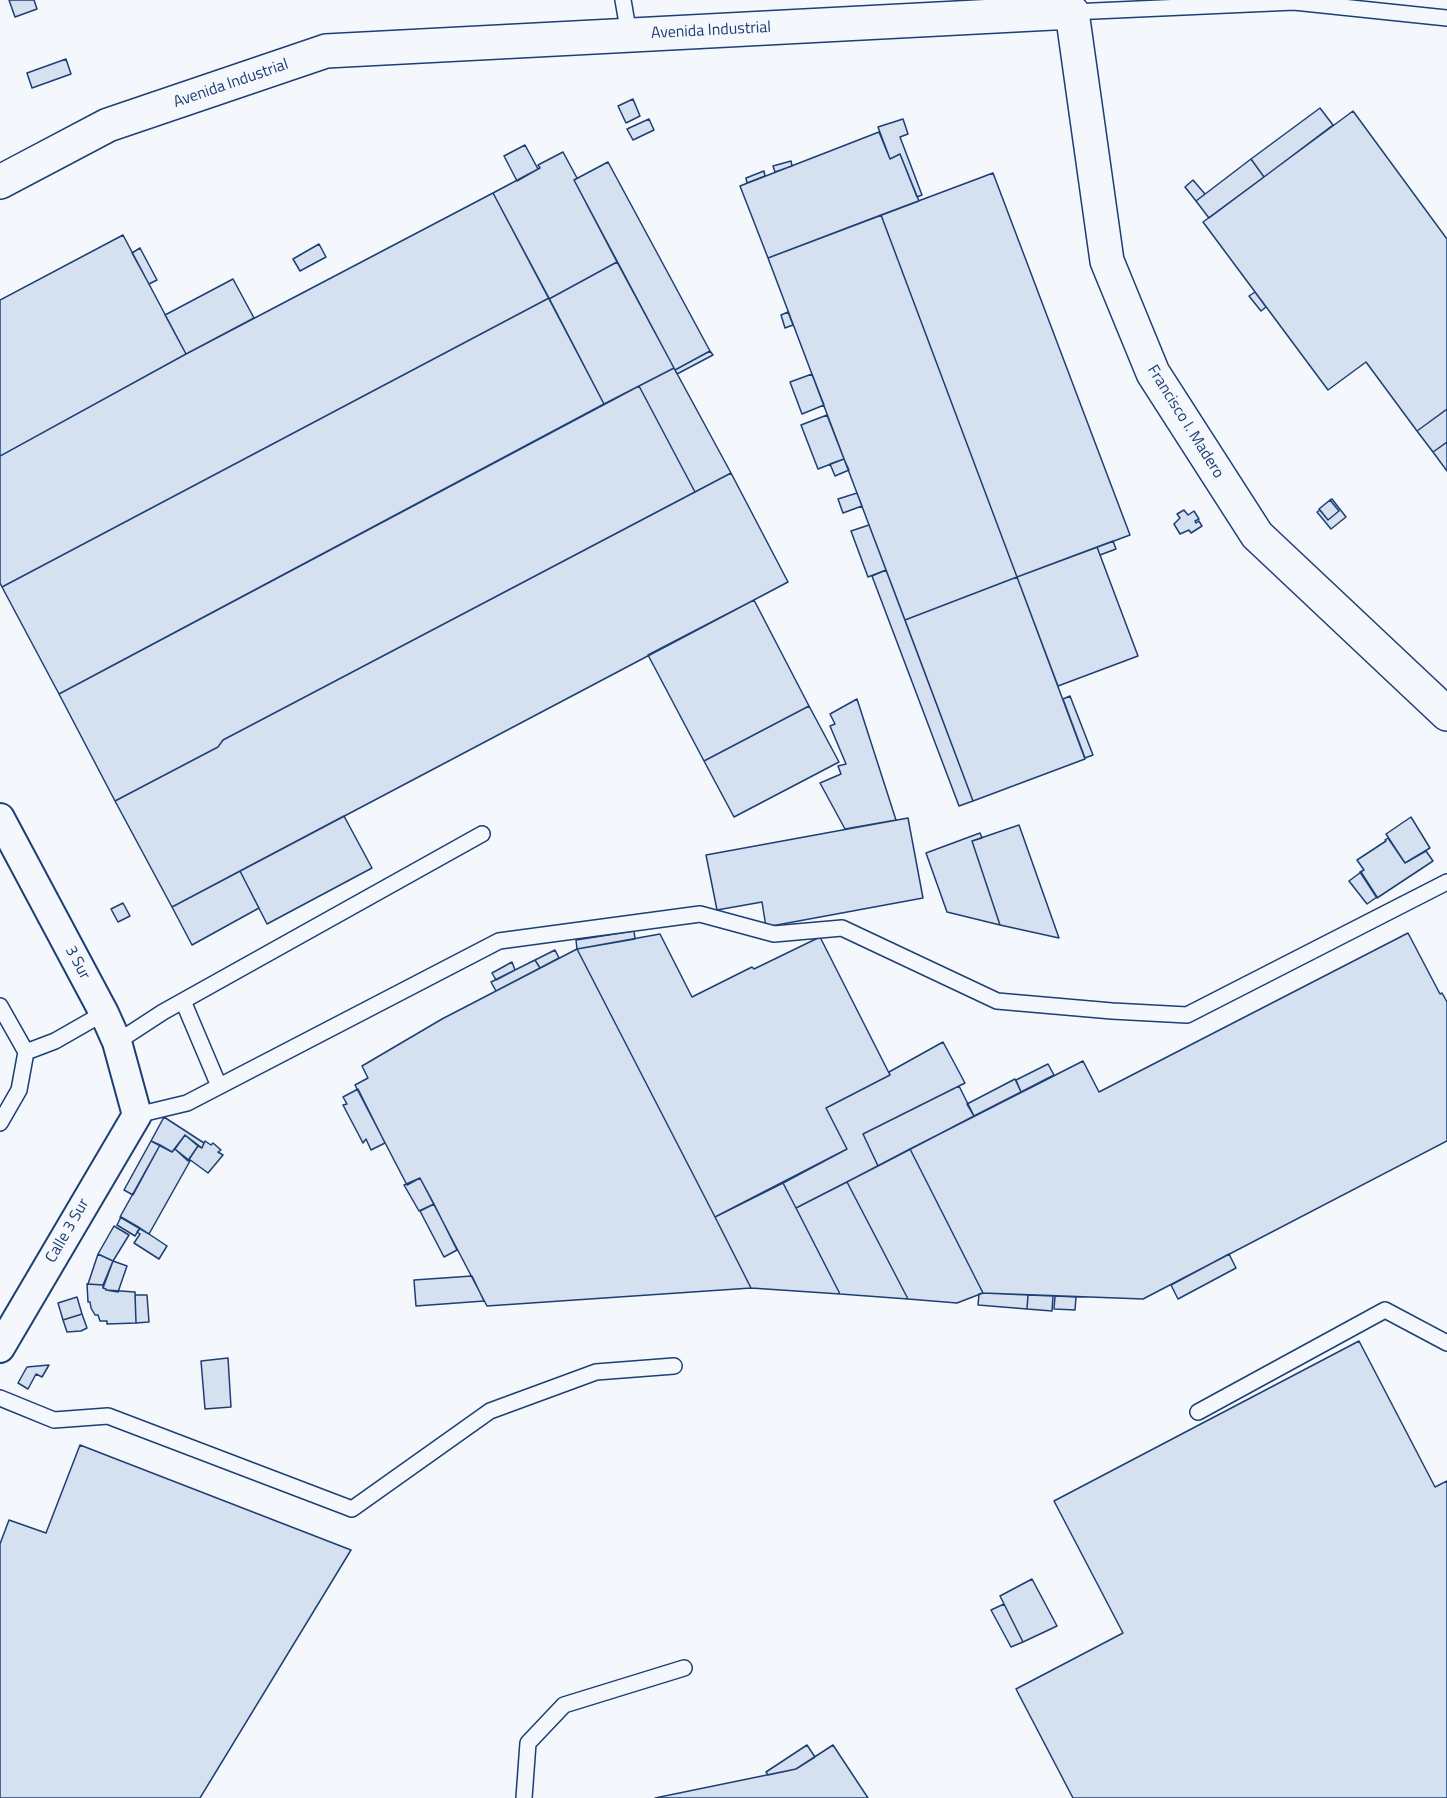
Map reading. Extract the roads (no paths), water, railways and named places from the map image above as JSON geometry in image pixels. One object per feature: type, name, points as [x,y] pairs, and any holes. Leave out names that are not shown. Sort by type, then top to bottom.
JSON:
[{"type":"street","name":"Avenida Industrial","points":[[0,182],[108,125],[326,51],[1072,12]]},
{"type":"street","name":"Francisco I. Madero","points":[[1072,12],[1107,261],[1153,374],[1257,535],[1447,714]]},
{"type":"street","name":"3 Sur","points":[[0,818],[104,1013],[117,1042],[137,1115]]},
{"type":"street","name":"Calle 3 Sur","points":[[0,1348],[137,1115]]},
{"type":"lane","points":[[623,0],[629,35]]},
{"type":"lane","name":"Avenida Industrial","points":[[1072,12],[1294,2],[1447,18]]},
{"type":"lane","points":[[117,1042],[183,1001],[482,834]]},
{"type":"lane","points":[[137,1115],[187,1103],[499,941],[700,914],[774,934],[842,928],[997,1001],[1187,1015],[1447,882]]},
{"type":"lane","points":[[183,1001],[219,1086]]},
{"type":"lane","points":[[0,1006],[26,1052],[19,1090],[0,1123]]},
{"type":"lane","points":[[26,1052],[55,1041],[104,1013]]},
{"type":"lane","points":[[1198,1412],[1385,1310],[1447,1342]]},
{"type":"lane","points":[[0,1398],[54,1420],[108,1416],[352,1509],[490,1411],[596,1372],[674,1366]]},
{"type":"lane","points":[[524,1798],[528,1743],[564,1705],[684,1668]]}]
